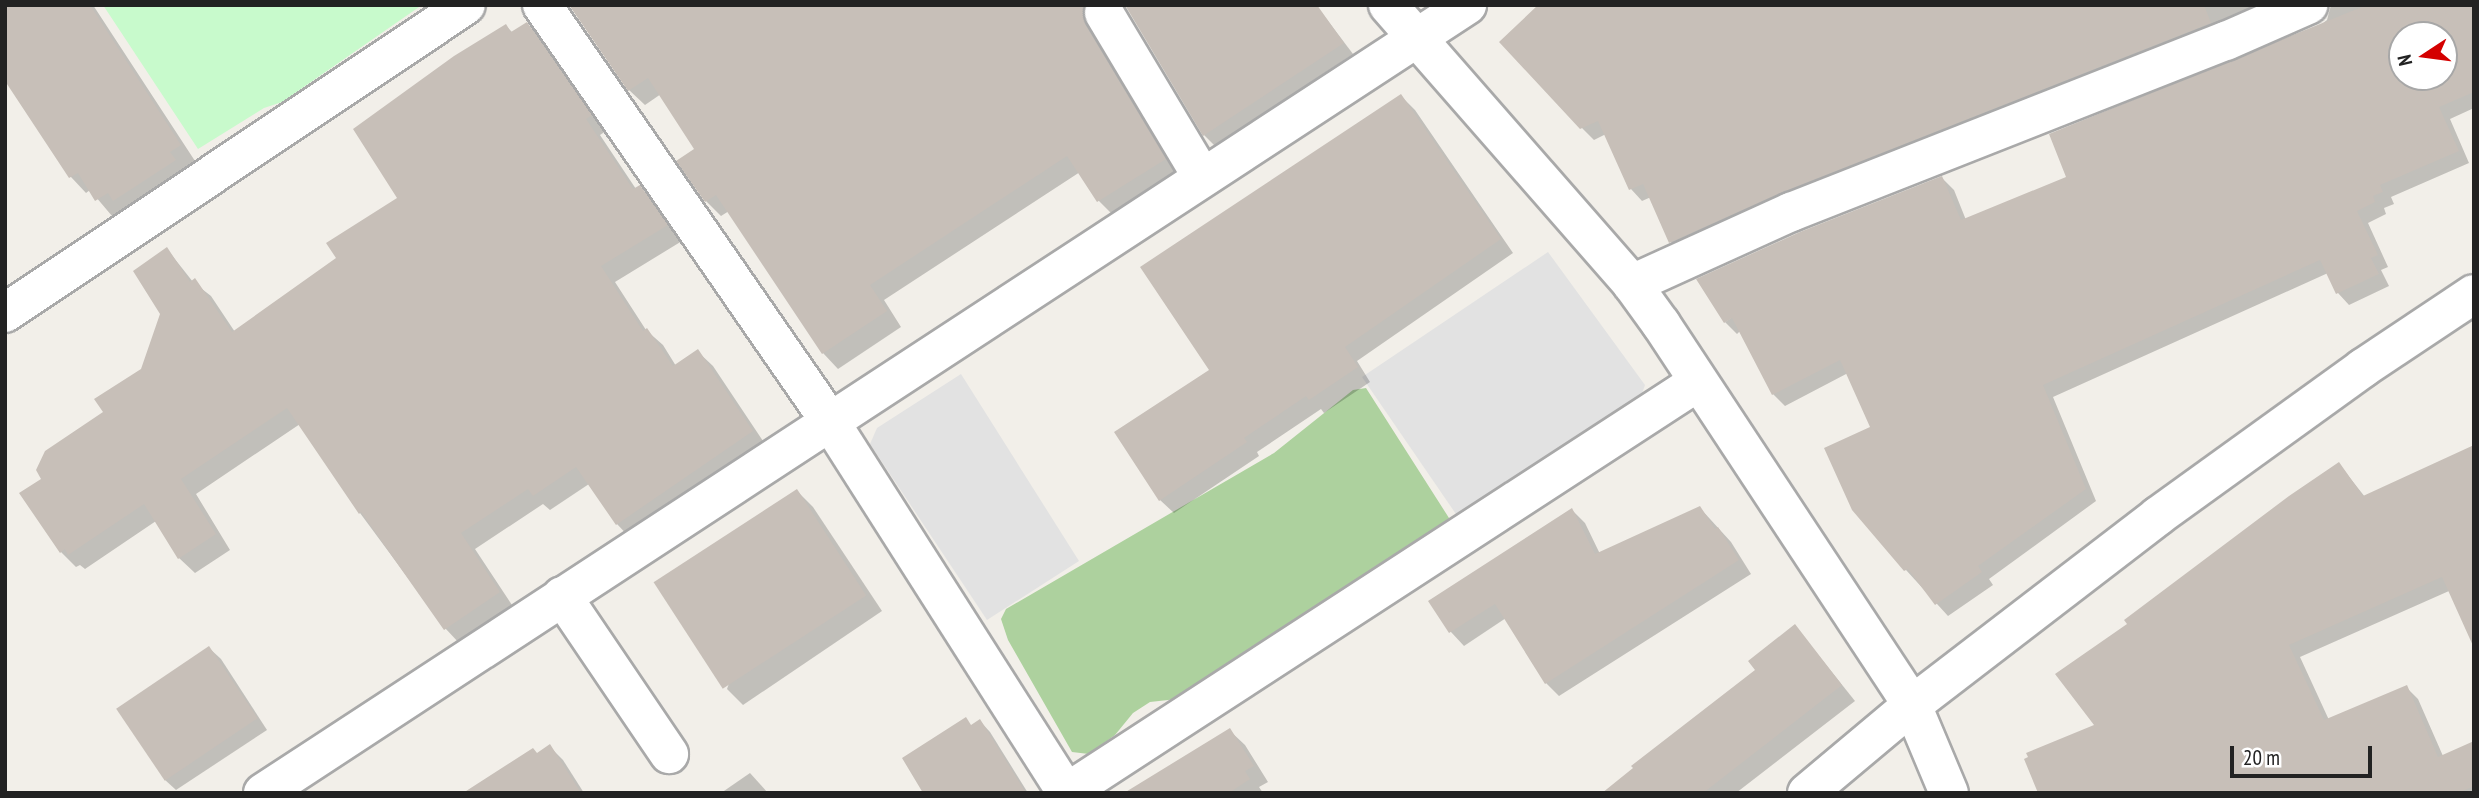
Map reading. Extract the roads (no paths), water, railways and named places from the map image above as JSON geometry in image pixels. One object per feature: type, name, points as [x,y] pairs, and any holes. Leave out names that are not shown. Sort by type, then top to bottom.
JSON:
[{"type":"street","points":[[5,313],[466,5]]},
{"type":"street","points":[[542,5],[829,421],[1067,793],[1699,382]]},
{"type":"street","points":[[1388,5],[1414,38],[1632,284],[1912,705],[1949,793]]},
{"type":"street","points":[[263,793],[1467,5]]},
{"type":"street","points":[[1632,284],[1791,212],[2226,41],[2308,5]]},
{"type":"street","points":[[1104,13],[1202,177]]},
{"type":"street","points":[[1807,793],[1912,705],[2169,508],[2364,368],[2474,294]]},
{"type":"street","points":[[562,596],[668,754]]}]
